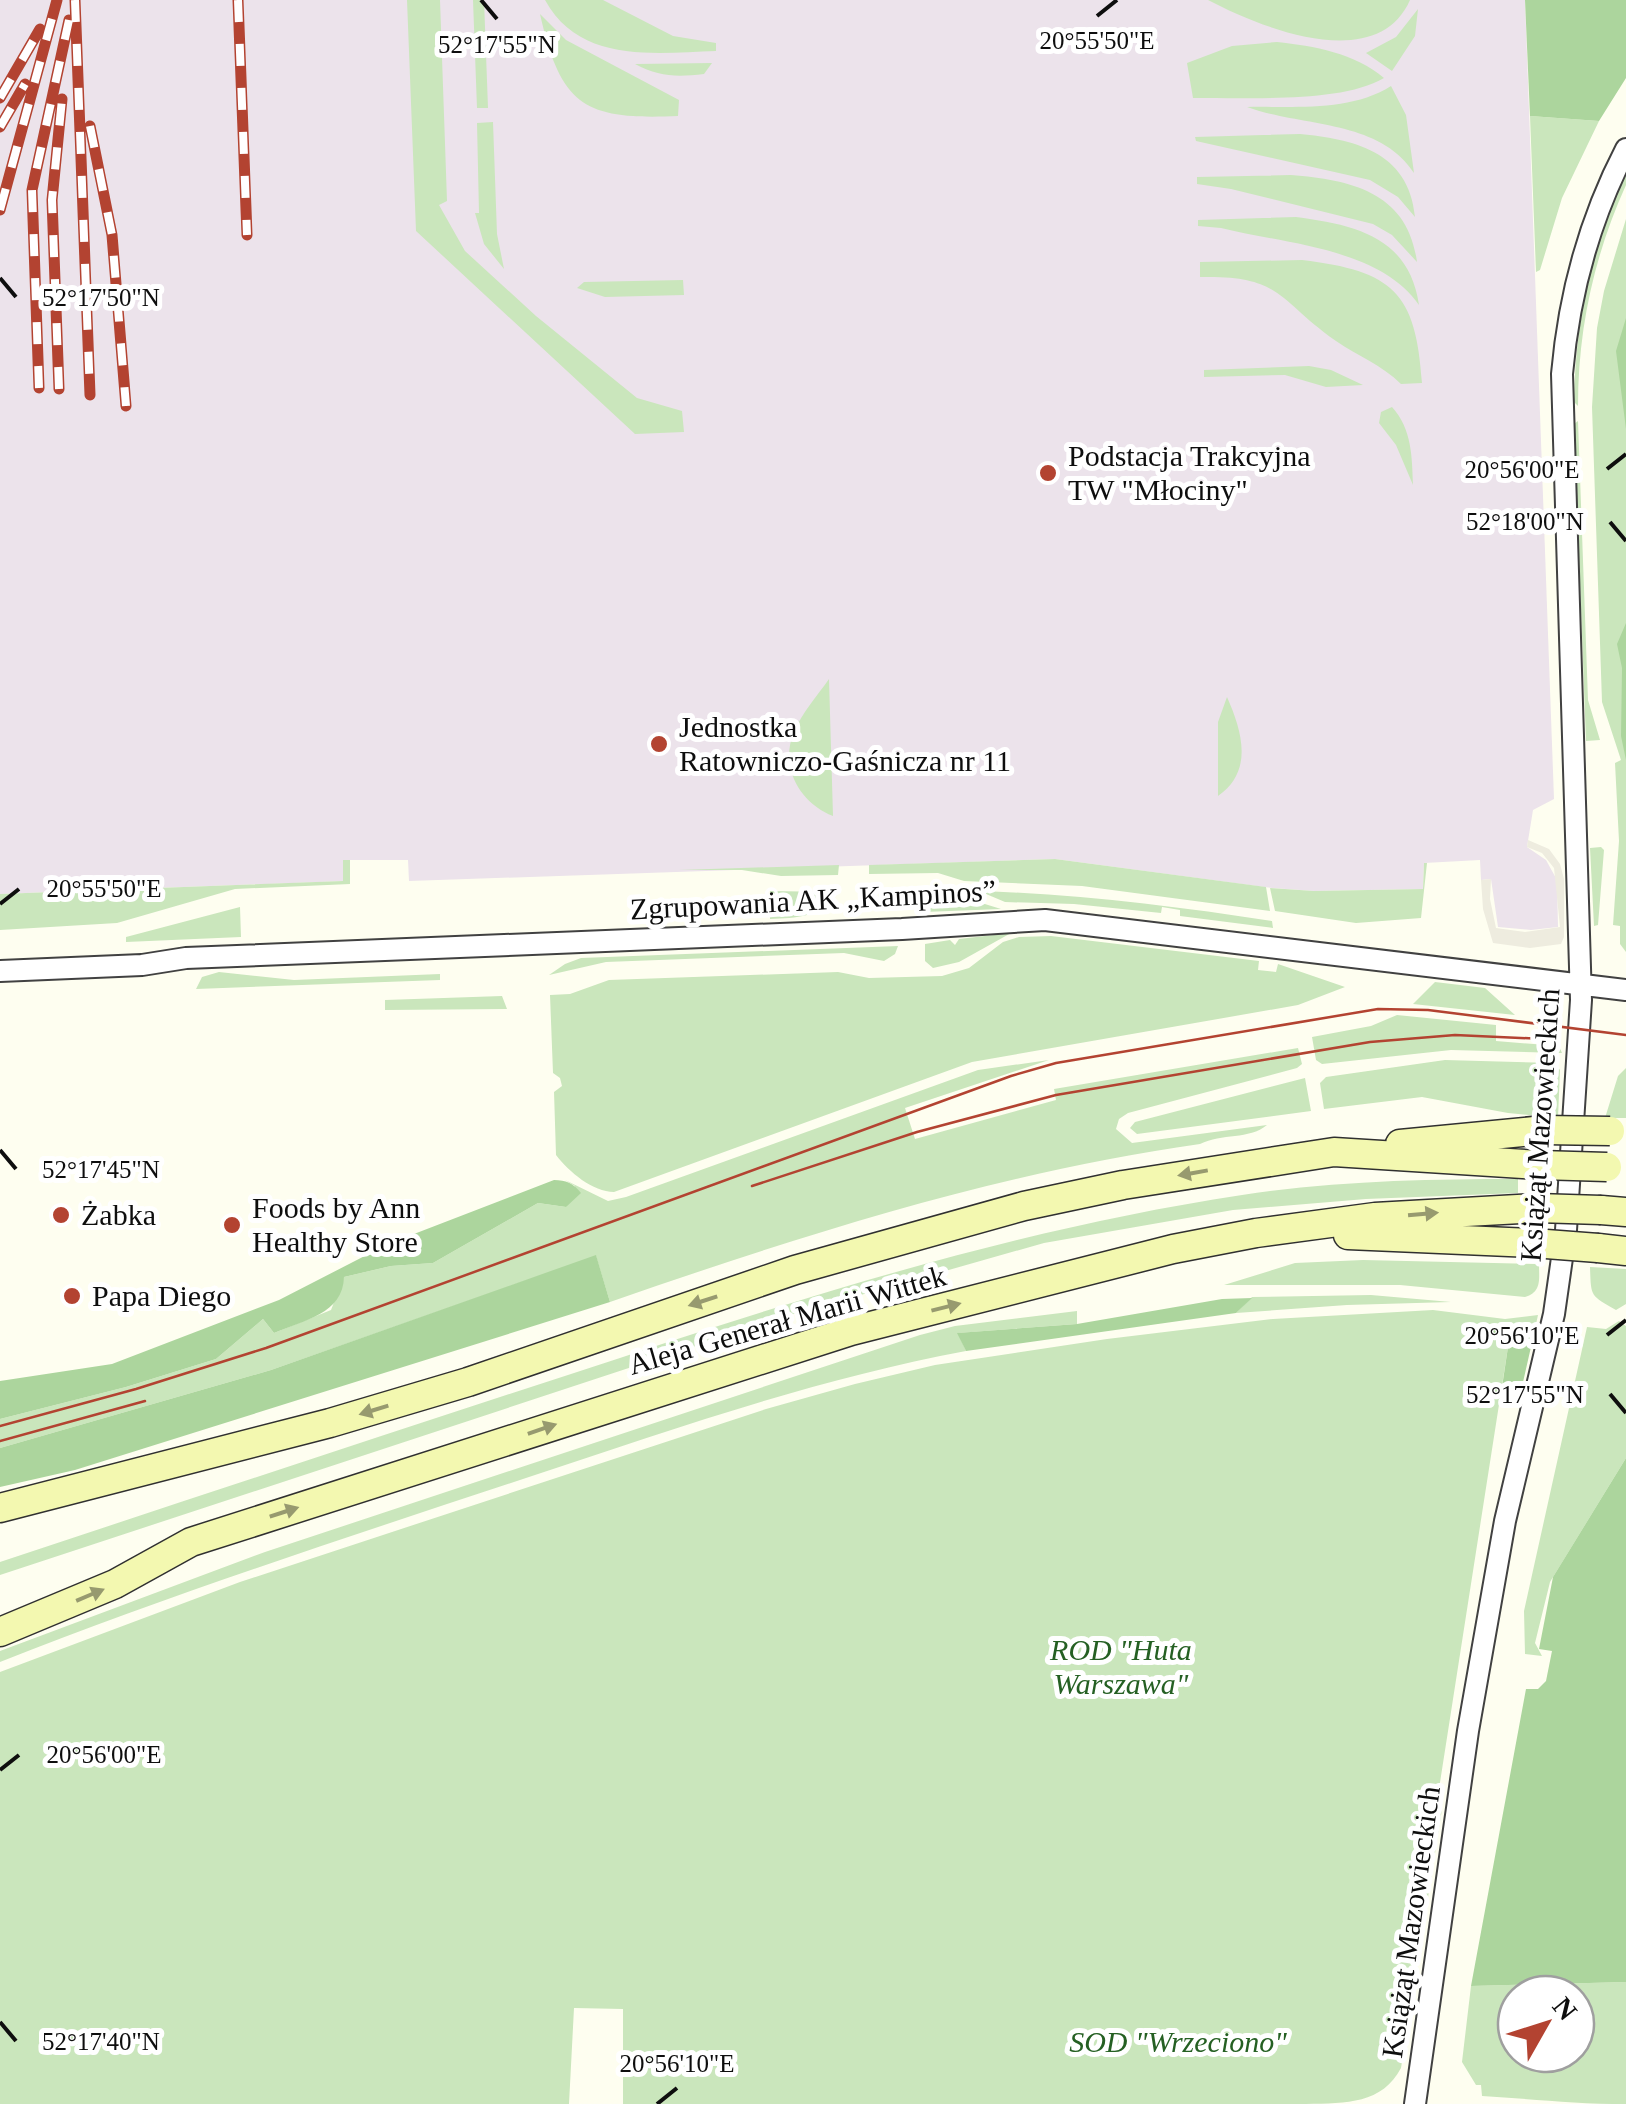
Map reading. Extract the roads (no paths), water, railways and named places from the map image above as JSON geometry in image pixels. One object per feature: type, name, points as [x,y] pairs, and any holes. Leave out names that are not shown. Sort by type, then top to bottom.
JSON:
[{"type":"main road","points":[[1334,1152],[1544,1130],[1618,1131]]},
{"type":"main road","name":"Aleja Generał Marii Wittek","points":[[0,1508],[330,1424],[468,1382],[796,1270],[1024,1206],[1142,1182],[1334,1152],[1616,1168]]},
{"type":"main road","name":"Aleja Generał Marii Wittek","points":[[0,1632],[116,1584],[190,1542],[852,1331],[1173,1249],[1256,1233],[1375,1218],[1537,1208],[1614,1211]]},
{"type":"main road","points":[[1256,1233],[1532,1243],[1612,1250]]},
{"type":"street","name":"Książąt Mazowieckich","points":[[1415,2104],[1468,1731],[1505,1520],[1554,1314],[1566,1230],[1581,984],[1562,374],[1566,332],[1584,248],[1626,149]]},
{"type":"street","name":"Zgrupowania AK „Kampinos”","points":[[0,972],[150,964],[186,958],[902,930],[1045,920],[1626,990]]},
{"type":"tram line","points":[[0,1426],[266,1348],[1011,1076],[1056,1063],[1378,1009],[1428,1010],[1626,1035]]},
{"type":"tram line","points":[[752,1186],[917,1132],[1056,1095],[1370,1042],[1455,1035],[1544,1039]]},
{"type":"tram line","points":[[0,1441],[145,1401]]},
{"type":"railway","points":[[0,210],[57,0]]},
{"type":"railway","points":[[75,0],[90,395]]},
{"type":"railway","points":[[238,0],[247,235]]},
{"type":"railway","points":[[39,388],[32,190],[69,20]]},
{"type":"railway","points":[[0,98],[40,29]]},
{"type":"railway","points":[[0,127],[25,84]]},
{"type":"railway","points":[[59,389],[52,200],[62,99]]},
{"type":"railway","points":[[90,126],[112,235],[126,406]]},
{"type":"place","name":"Podstacja Trakcyjna TW \"Młociny\"","points":[[1048,473]]},
{"type":"place","name":"Jednostka Ratowniczo-Gaśnicza nr 11","points":[[659,744]]},
{"type":"place","name":"Żabka","points":[[61,1215]]},
{"type":"place","name":"Foods by Ann Healthy Store","points":[[232,1225]]},
{"type":"place","name":"Papa Diego","points":[[72,1296]]},
{"type":"park label","name":"ROD \"Huta Warszawa\"","points":[[1121,1667]]},
{"type":"park label","name":"SOD \"Wrzeciono\"","points":[[1178,2042]]}]
